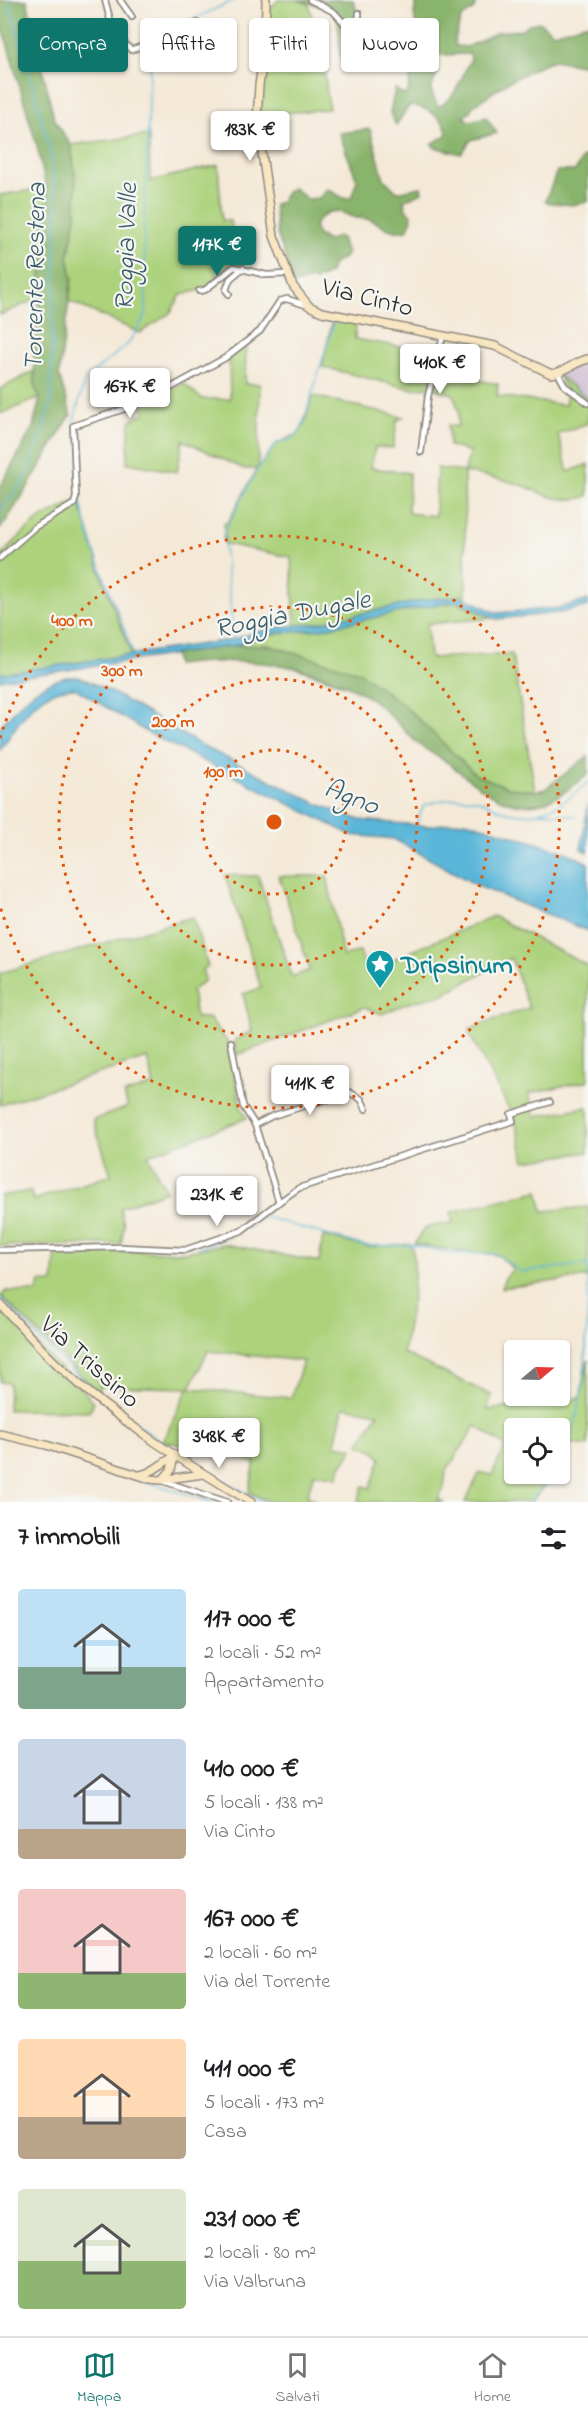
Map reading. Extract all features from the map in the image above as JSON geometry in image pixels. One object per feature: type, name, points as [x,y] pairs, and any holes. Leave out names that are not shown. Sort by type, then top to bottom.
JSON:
[{"type":"street","points":[[105,0],[113,31],[131,50],[140,47]]},
{"type":"street","points":[[120,0],[132,17]]},
{"type":"street","name":"Via Cinto","points":[[266,0],[265,45],[258,85],[257,119],[274,236],[296,291],[309,306],[322,312],[501,348],[545,371],[558,373]]},
{"type":"street","points":[[310,0],[334,12],[345,24],[354,48],[357,47],[359,13]]},
{"type":"street","points":[[199,291],[205,290],[227,270],[243,268],[266,275],[288,274]]},
{"type":"street","points":[[229,294],[225,290],[226,284],[243,268]]},
{"type":"street","points":[[0,558],[35,527],[74,504],[76,497],[73,426],[154,396],[225,358],[260,331],[280,301],[287,299],[309,306]]},
{"type":"street","name":"Via Cinto","points":[[421,452],[428,396],[443,336]]},
{"type":"street","points":[[588,359],[572,363],[558,373],[565,386],[588,403]]},
{"type":"street","points":[[231,1042],[243,1106],[255,1125],[279,1202]]},
{"type":"street","points":[[255,1125],[272,1116],[349,1092],[361,1100],[366,1109]]},
{"type":"street","points":[[0,1250],[121,1246],[185,1250],[241,1231],[299,1188],[513,1121],[511,1114],[550,1102]]},
{"type":"street","name":"Via Trissino","points":[[0,1304],[59,1366],[157,1445],[248,1501]]},
{"type":"street","points":[[0,1434],[46,1445],[227,1502]]},
{"type":"street","points":[[157,1445],[160,1464]]},
{"type":"street","points":[[139,1475],[152,1472],[160,1464],[174,1457]]},
{"type":"street","points":[[160,1480],[168,1475],[174,1457]]},
{"type":"street","points":[[160,1480],[204,1474]]},
{"type":"shaded area","points":[[588,357],[588,399],[558,375],[570,361]]},
{"type":"green space","points":[[0,0],[27,0],[31,18],[18,18],[18,72],[43,72],[54,119],[71,145],[76,183],[76,217],[68,257],[72,278],[59,375],[71,415],[0,529],[0,487],[33,427],[40,398],[35,387],[34,358],[48,197],[38,150],[1,22]]},
{"type":"green space","points":[[278,0],[298,0],[309,4],[312,18],[269,18],[269,10]]},
{"type":"green space","points":[[298,0],[353,0],[360,18],[341,18],[341,57],[338,23],[335,10]]},
{"type":"green space","points":[[417,0],[458,2],[478,0],[473,10],[461,18],[454,43],[456,46],[467,47],[498,32],[521,30],[529,24],[539,22],[554,33],[588,23],[588,66],[554,60],[508,82],[473,106],[468,114],[463,116],[469,121],[486,117],[497,133],[471,140],[461,154],[434,147],[432,144],[447,134],[443,123],[427,110],[409,106],[396,125],[390,113],[395,89],[404,95],[408,92],[412,72],[437,72],[431,90],[438,107],[455,92],[471,59],[470,54],[439,55],[439,18],[415,18]]},
{"type":"green space","points":[[264,72],[324,72],[329,109],[260,115]]},
{"type":"green space","points":[[370,129],[384,179],[397,192],[421,187],[422,192],[404,200],[412,219],[407,230],[392,230],[372,220],[329,212],[321,217],[314,226],[318,235],[328,241],[338,236],[347,252],[344,258],[333,264],[330,273],[315,281],[311,279],[295,284],[277,234],[274,205],[282,201],[285,193],[293,188],[308,199],[319,198],[328,189],[343,198],[351,198],[357,180],[339,133]]},
{"type":"green space","points":[[149,135],[150,181],[218,165],[222,220],[230,221],[241,261],[228,267],[204,289],[181,295],[170,313],[140,333],[69,301],[72,278],[68,257],[76,217],[76,183],[71,145]]},
{"type":"green space","points":[[583,157],[588,157],[588,202],[572,205],[545,202],[557,171],[575,171]]},
{"type":"green space","points":[[46,188],[48,197],[39,298],[0,315],[0,195]]},
{"type":"green space","points":[[333,317],[356,320],[355,339],[438,353],[433,371],[498,384],[497,396],[565,405],[567,392],[558,375],[588,399],[588,423],[558,434],[568,472],[588,464],[588,496],[573,499],[558,498],[497,478],[464,472],[470,452],[449,446],[448,425],[458,427],[459,411],[453,394],[428,387],[412,389],[322,367]]},
{"type":"green space","points":[[246,344],[245,384],[260,384],[258,468],[277,443],[298,434],[303,427],[313,396],[403,417],[397,421],[393,448],[375,447],[371,468],[409,473],[408,513],[435,516],[437,468],[464,472],[466,598],[424,600],[295,627],[291,557],[225,544],[224,524],[228,522],[257,469],[244,469],[183,440],[177,472],[127,463],[130,421],[145,413],[142,405],[183,383],[202,399],[230,399],[229,354]]},
{"type":"green space","points":[[34,371],[35,387],[40,398],[0,414],[0,389]]},
{"type":"green space","points":[[78,498],[104,582],[132,655],[0,674],[0,556],[35,523]]},
{"type":"green space","points":[[457,602],[493,618],[427,624],[430,658],[512,654],[535,791],[510,788],[475,775],[404,705],[232,646],[271,634],[320,629],[425,605]]},
{"type":"green space","points":[[268,645],[359,672],[404,705],[476,775],[510,788],[536,791],[545,789],[588,756],[588,775],[545,802],[531,805],[505,801],[481,788],[421,746],[377,703],[349,686],[301,669],[276,665],[226,662],[176,665],[174,654],[232,646]]},
{"type":"green space","points":[[225,875],[258,876],[292,977],[310,970],[279,876],[327,876],[343,957],[360,951],[366,971],[493,916],[588,966],[588,1081],[529,1093],[535,1116],[588,1107],[588,1152],[525,1161],[515,1120],[470,1035],[469,1030],[481,1024],[529,1008],[511,958],[441,995],[408,1003],[382,1014],[365,1007],[237,1055],[235,1040],[252,1031],[243,994],[261,988]]},
{"type":"green space","points":[[193,917],[208,967],[202,969],[205,980],[192,991],[196,1018],[209,1018],[228,1043],[241,1107],[247,1118],[148,1155],[166,1191],[120,1208],[124,1225],[121,1244],[0,1246],[0,1196],[30,1191],[34,1200],[111,1175],[93,1120],[128,1107],[124,1094],[154,1085],[147,1058],[0,1105],[0,973]]},
{"type":"green space","points":[[538,1191],[543,1211],[588,1207],[588,1277],[501,1288],[505,1278],[513,1269],[501,1257],[414,1244],[425,1228],[453,1222],[451,1212]]},
{"type":"green space","points":[[323,1236],[368,1247],[410,1244],[413,1253],[414,1280],[403,1353],[491,1395],[488,1410],[519,1406],[570,1406],[570,1399],[580,1398],[588,1360],[588,1446],[570,1444],[570,1418],[504,1418],[504,1445],[476,1426],[446,1471],[444,1488],[438,1499],[443,1502],[358,1502],[363,1486],[370,1488],[381,1459],[373,1450],[359,1444],[378,1413],[343,1407],[335,1445],[353,1448],[342,1463],[338,1477],[314,1473],[307,1496],[315,1502],[270,1502],[249,1492],[255,1462],[163,1441],[188,1388],[100,1386],[98,1392],[1,1296],[6,1291],[37,1292],[40,1282],[53,1283],[56,1250],[186,1252],[224,1244],[319,1262]],"holes":[[[208,1351],[303,1361],[291,1398],[190,1388]]]},
{"type":"green space","points":[[0,1307],[94,1402],[90,1411],[8,1410],[9,1383],[0,1382]]},
{"type":"green space","points":[[504,1448],[504,1484],[546,1484],[531,1502],[465,1502],[480,1472],[492,1475]]},
{"type":"water","points":[[461,596],[497,613],[559,608],[588,600],[588,606],[560,613],[496,619],[460,602],[443,603],[320,629],[271,634],[232,646],[0,680],[0,674],[230,640],[270,628],[319,623],[424,600]]},
{"type":"water","points":[[66,677],[79,677],[110,691],[199,744],[318,804],[360,820],[428,826],[466,821],[568,853],[588,863],[588,931],[478,886],[394,839],[351,835],[150,734],[75,688],[61,690],[39,700],[22,718],[0,750],[0,727],[15,710],[36,690]]},
{"type":"water","points":[[588,804],[588,852],[581,849]]},
{"type":"waterway","name":"Torrente Restena","points":[[0,512],[27,476],[50,407],[57,203],[50,150],[9,0]]},
{"type":"waterway","name":"Roggia Valle","points":[[196,18],[235,0]]},
{"type":"waterway","name":"Roggia Valle","points":[[73,424],[85,379],[128,344],[146,315],[144,229],[150,72]]},
{"type":"waterway","name":"Roggia Dugale","points":[[234,640],[223,535],[257,470],[276,444],[293,438],[301,430],[335,319]]},
{"type":"waterway","name":"Roggia Valle","points":[[77,473],[80,498],[92,544],[133,654]]},
{"type":"waterway","points":[[415,827],[424,805],[449,799],[467,798],[504,811],[530,814],[561,803],[588,782]]},
{"type":"waterway","points":[[540,812],[575,816]]},
{"type":"waterway","points":[[247,1229],[265,1217],[364,1246],[413,1245],[449,1253],[496,1254],[521,1272],[588,1264]]},
{"type":"waterway","points":[[198,1248],[232,1236]]},
{"type":"waterway","points":[[570,1438],[581,1392],[587,1341],[588,1265]]},
{"type":"waterway","points":[[0,1297],[58,1357],[122,1412],[191,1461],[264,1502]]},
{"type":"waterway","points":[[97,1467],[213,1502]]},
{"type":"waterway","points":[[530,1502],[546,1484]]},
{"type":"place","name":"Dripsinum","points":[[380,990]]},
{"type":"water label","name":"Agno","points":[[352,796]]}]
